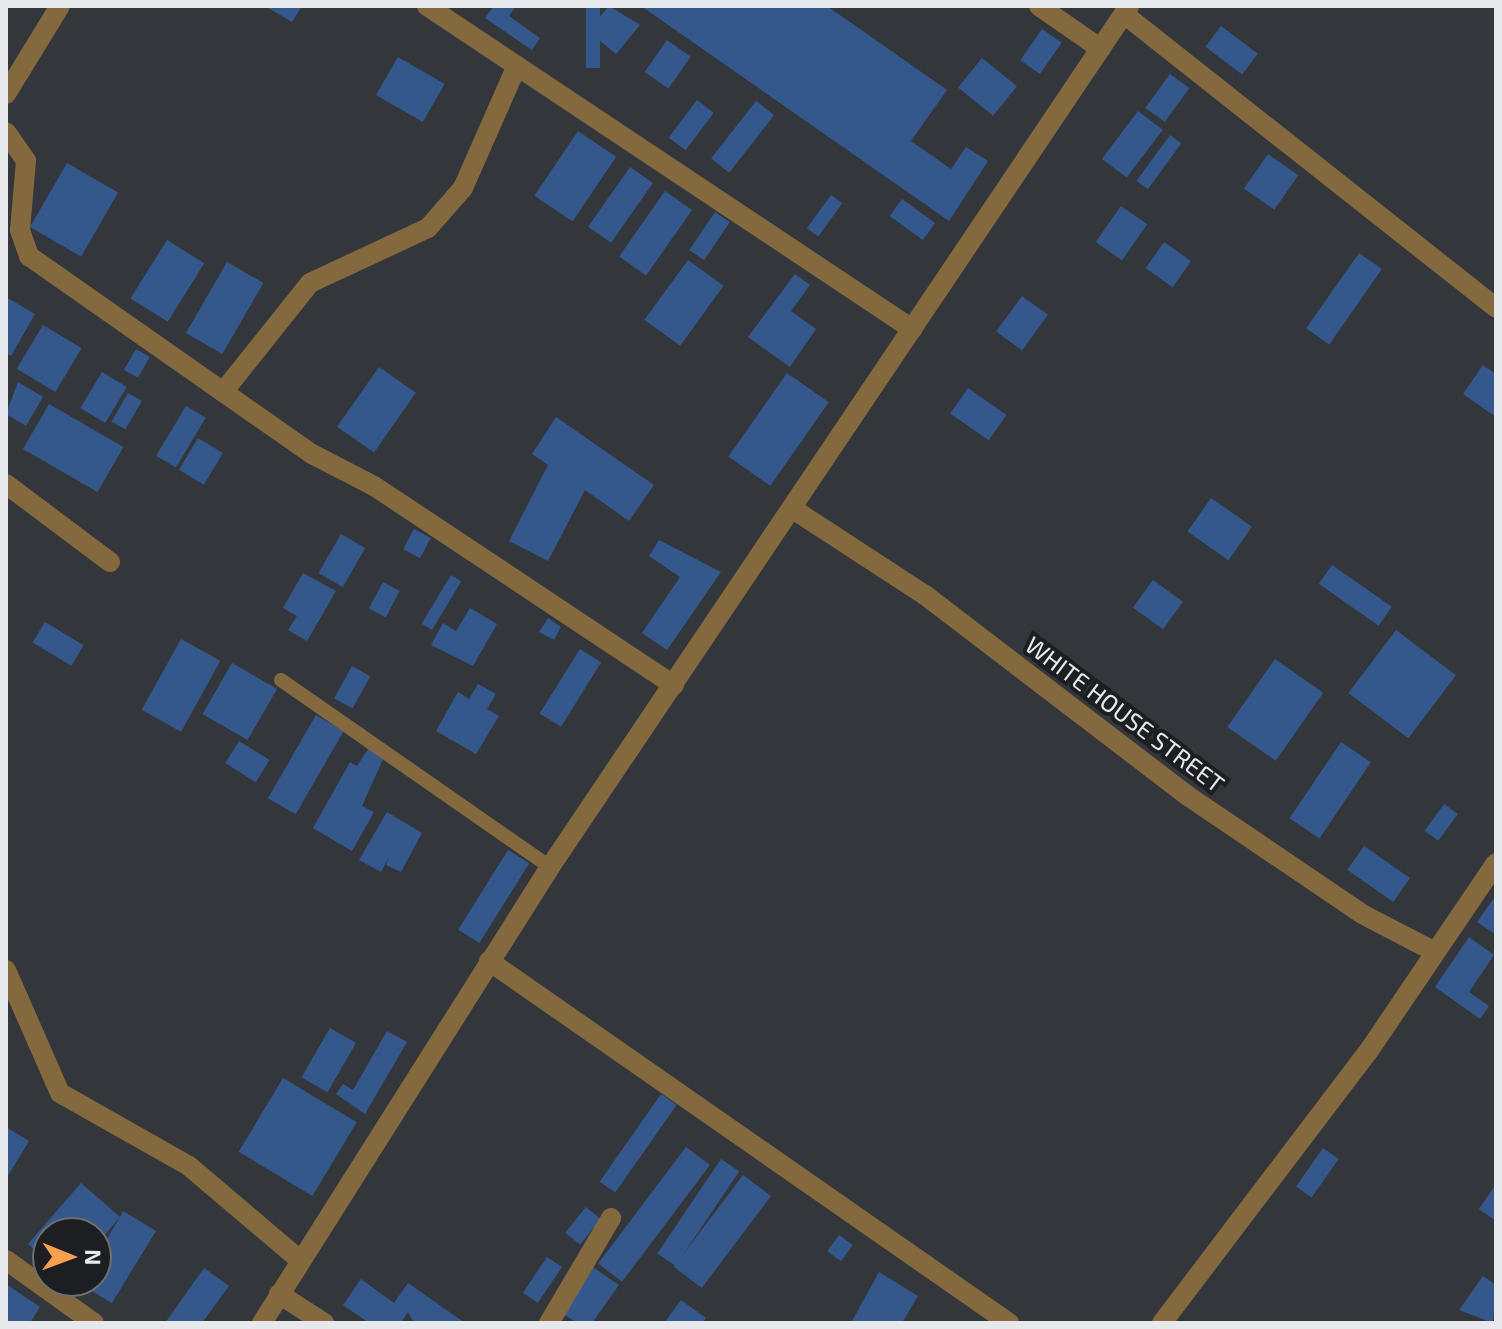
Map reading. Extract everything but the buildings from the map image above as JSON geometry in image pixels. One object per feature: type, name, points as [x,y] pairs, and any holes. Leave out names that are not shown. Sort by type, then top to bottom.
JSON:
[{"type":"street","points":[[6,94],[60,6]]},
{"type":"street","points":[[427,6],[912,329]]},
{"type":"street","points":[[1039,6],[1101,49]]},
{"type":"street","points":[[262,1323],[550,867],[1127,10],[1494,301]]},
{"type":"street","points":[[223,392],[310,283],[428,228],[463,188],[516,68]]},
{"type":"street","points":[[6,132],[26,161],[20,230],[29,256],[223,392],[674,685]]},
{"type":"street","points":[[6,484],[110,562]]},
{"type":"street","name":"WHITE HOUSE STREET","points":[[793,509],[925,595],[1188,796],[1362,914],[1433,951]]},
{"type":"street","points":[[1162,1323],[1368,1052],[1433,951],[1496,863]]},
{"type":"street","points":[[489,961],[1009,1323]]},
{"type":"street","points":[[6,970],[60,1093],[189,1166],[300,1260]]},
{"type":"street","points":[[549,1323],[611,1218]]},
{"type":"street","points":[[6,1260],[94,1323]]},
{"type":"street","points":[[279,1294],[324,1323]]},
{"type":"lane","points":[[281,680],[550,867]]}]
